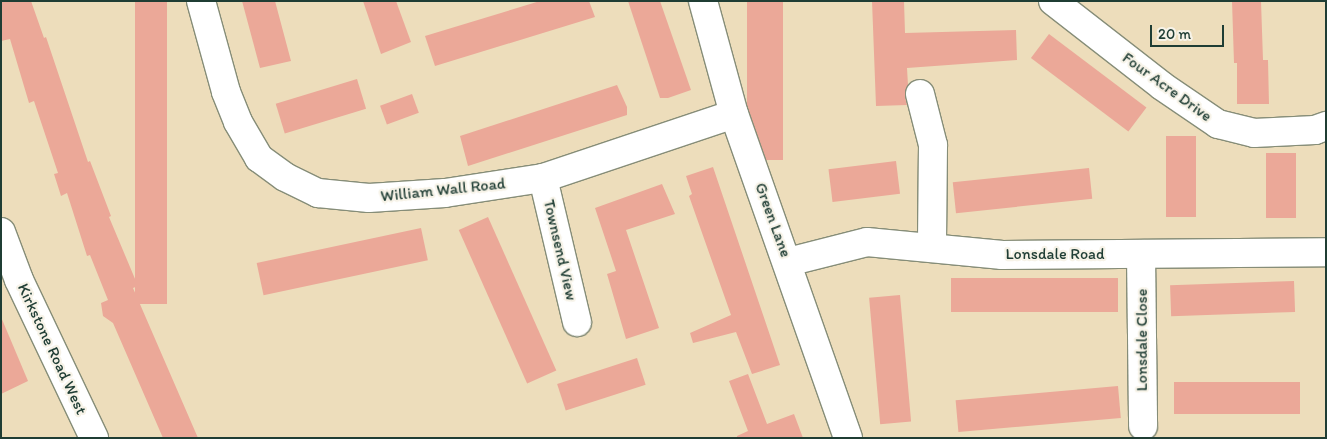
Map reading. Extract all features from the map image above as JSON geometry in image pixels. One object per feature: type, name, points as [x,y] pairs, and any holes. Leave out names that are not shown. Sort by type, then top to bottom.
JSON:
[{"type":"street","name":"William Wall Road","points":[[201,1],[226,92],[238,122],[259,158],[285,177],[318,193],[369,198],[445,193],[543,178],[734,114]]},
{"type":"street","name":"Green Lane","points":[[703,1],[734,114],[788,262],[848,438]]},
{"type":"street","name":"Four Acre Drive","points":[[1053,1],[1162,86],[1218,124],[1254,134],[1315,130],[1326,126]]},
{"type":"street","points":[[920,94],[933,145],[932,248]]},
{"type":"street","name":"Townsend View","points":[[543,178],[577,322]]},
{"type":"street","name":"Kirkstone Road West","points":[[1,232],[19,280],[94,438]]},
{"type":"street","name":"Lonsdale Road","points":[[788,262],[867,242],[1002,255],[1326,252]]},
{"type":"street","name":"Lonsdale Close","points":[[1142,254],[1143,426]]},
{"type":"building","points":[[1,1],[31,1],[44,38],[46,37],[88,162],[90,161],[111,216],[109,217],[138,286],[133,288],[198,438],[163,438],[113,323],[103,316],[101,303],[108,300],[90,255],[87,256],[67,193],[61,196],[54,174],[58,173],[34,101],[29,103],[10,39],[1,41]]},
{"type":"building","points":[[135,1],[167,1],[167,304],[135,304]]},
{"type":"building","points":[[242,1],[275,1],[291,61],[260,68]]},
{"type":"building","points":[[363,1],[396,1],[411,42],[381,54]]},
{"type":"building","points":[[540,1],[589,1],[595,17],[435,66],[425,36]]},
{"type":"building","points":[[628,1],[660,1],[691,90],[668,98],[660,98]]},
{"type":"building","points":[[747,1],[783,1],[783,160],[747,160]]},
{"type":"building","points":[[872,1],[904,1],[905,33],[1016,30],[1017,60],[907,68],[908,85],[905,97],[907,105],[876,106]]},
{"type":"building","points":[[1232,1],[1261,1],[1263,60],[1268,60],[1269,104],[1237,104],[1237,63],[1234,63]]},
{"type":"building","points":[[1049,34],[1146,107],[1128,131],[1031,58]]},
{"type":"building","points":[[357,79],[366,109],[285,133],[276,104]]},
{"type":"building","points":[[617,85],[627,107],[627,115],[468,166],[460,136]]},
{"type":"building","points":[[412,94],[419,113],[387,124],[380,106]]},
{"type":"building","points":[[1166,136],[1196,136],[1196,217],[1166,217]]},
{"type":"building","points":[[1266,153],[1296,153],[1296,218],[1266,218]]},
{"type":"building","points":[[896,161],[900,194],[833,202],[829,169]]},
{"type":"building","points":[[713,167],[780,365],[752,374],[736,332],[693,343],[690,333],[731,315],[689,196],[692,194],[686,176]]},
{"type":"building","points":[[1089,168],[1092,199],[956,213],[953,182]]},
{"type":"building","points":[[662,184],[675,214],[626,230],[659,328],[626,339],[607,274],[616,271],[595,208]]},
{"type":"building","points":[[488,217],[556,370],[527,383],[459,230]]},
{"type":"building","points":[[421,228],[428,260],[264,295],[257,263]]},
{"type":"building","points":[[951,278],[1118,278],[1118,312],[951,312]]},
{"type":"building","points":[[1294,281],[1295,312],[1171,316],[1170,285]]},
{"type":"building","points":[[900,295],[911,422],[880,424],[869,298]]},
{"type":"building","points":[[1,317],[28,381],[1,394]]},
{"type":"building","points":[[637,358],[646,385],[566,411],[557,384]]},
{"type":"building","points":[[748,374],[767,424],[794,414],[803,438],[737,438],[737,436],[748,431],[729,381]]},
{"type":"building","points":[[1174,382],[1300,382],[1300,414],[1174,414]]},
{"type":"building","points":[[1118,386],[1121,418],[958,432],[956,400]]}]
